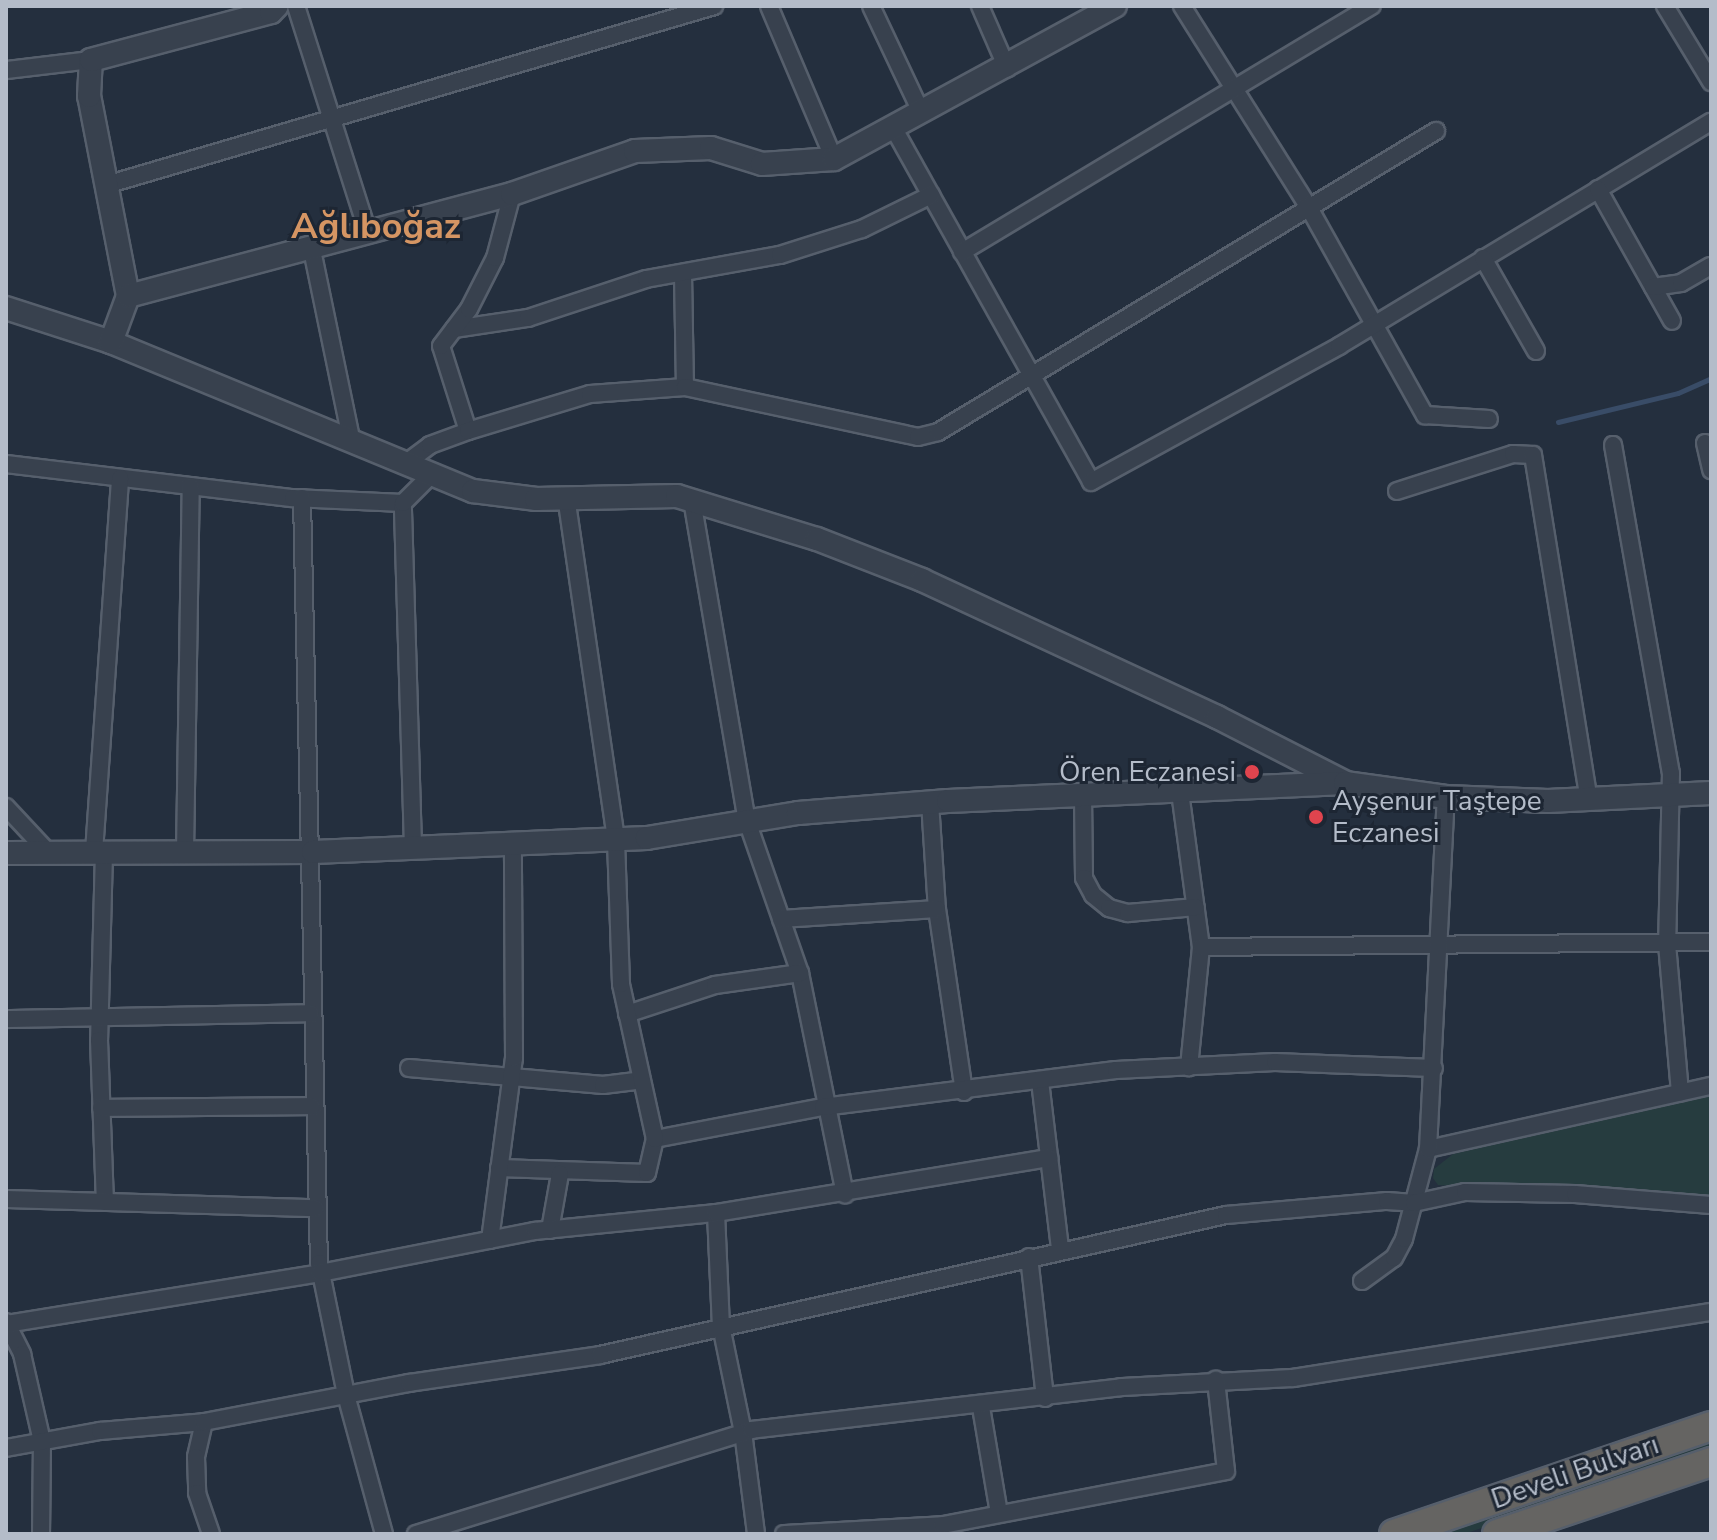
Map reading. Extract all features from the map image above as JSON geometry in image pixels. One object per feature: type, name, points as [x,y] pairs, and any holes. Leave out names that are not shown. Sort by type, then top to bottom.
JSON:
[{"type":"highway","name":"Develi Bulvarı","points":[[1394,1534],[1711,1426]]},
{"type":"highway","name":"Develi Bulvarı","points":[[1497,1534],[1711,1462]]},
{"type":"street","points":[[6,70],[91,60],[271,12],[277,6]]},
{"type":"street","points":[[296,6],[367,230]]},
{"type":"street","points":[[106,185],[333,122],[410,93],[714,6]]},
{"type":"street","points":[[769,6],[834,159]]},
{"type":"street","points":[[871,6],[922,114]]},
{"type":"street","points":[[980,6],[1007,68]]},
{"type":"street","points":[[1182,6],[1308,206],[1425,415],[1489,419]]},
{"type":"street","points":[[962,252],[1372,6]]},
{"type":"street","points":[[1665,6],[1711,82]]},
{"type":"street","points":[[128,296],[367,230],[512,194],[635,151],[711,148],[762,164],[834,159],[1007,68],[1109,8]]},
{"type":"street","points":[[91,60],[89,96],[128,296],[111,342]]},
{"type":"street","points":[[894,129],[1091,482],[1373,323],[1711,122]]},
{"type":"street","points":[[409,461],[430,445],[590,394],[685,387],[918,437],[957,425],[1308,206],[1436,131]]},
{"type":"street","points":[[1598,189],[1672,321]]},
{"type":"street","points":[[468,431],[441,346],[495,258],[512,194]]},
{"type":"street","points":[[454,329],[528,318],[646,279],[780,255],[862,229],[931,195]]},
{"type":"street","points":[[311,245],[351,439]]},
{"type":"street","points":[[1483,258],[1536,351]]},
{"type":"street","points":[[1653,287],[1681,283],[1711,266]]},
{"type":"street","points":[[683,274],[685,387]]},
{"type":"street","points":[[6,308],[111,342],[409,461],[429,477],[473,491],[566,498],[692,500],[817,539],[922,580],[1217,717],[1345,783]]},
{"type":"street","points":[[1705,443],[1711,470]]},
{"type":"street","points":[[1613,445],[1671,773],[1667,795],[1667,944],[1680,1092]]},
{"type":"street","points":[[1397,491],[1513,454],[1533,455],[1589,799]]},
{"type":"street","points":[[6,464],[302,498],[403,503]]},
{"type":"street","points":[[413,847],[403,503],[429,477]]},
{"type":"street","points":[[105,1202],[99,1014],[99,852],[120,478]]},
{"type":"street","points":[[185,853],[191,486]]},
{"type":"street","points":[[302,498],[304,739],[313,852],[312,1106],[320,1273],[346,1395],[384,1534]]},
{"type":"street","points":[[499,1168],[560,1174],[647,1173],[655,1139],[621,984],[616,839],[566,498]]},
{"type":"street","points":[[692,500],[747,821],[800,973],[823,1107],[845,1194]]},
{"type":"street","points":[[6,853],[313,852],[616,839],[747,821],[930,802],[1345,783],[1446,797],[1589,799],[1711,793]]},
{"type":"street","points":[[1180,792],[1201,947],[1189,1067]]},
{"type":"street","points":[[1083,796],[1084,878],[1093,895],[1109,908],[1128,913],[1196,907]]},
{"type":"street","points":[[1362,1281],[1394,1258],[1414,1203],[1428,1149],[1446,797]]},
{"type":"street","points":[[930,802],[937,909],[964,1092]]},
{"type":"street","points":[[6,807],[48,852]]},
{"type":"street","points":[[490,1240],[512,1076],[513,843]]},
{"type":"street","points":[[781,919],[937,909]]},
{"type":"street","points":[[1201,947],[1440,941],[1711,942]]},
{"type":"street","points":[[627,1014],[715,985],[800,973]]},
{"type":"street","points":[[6,1019],[99,1014],[311,1013]]},
{"type":"street","points":[[655,1139],[823,1107],[1189,1067],[1275,1062],[1434,1068]]},
{"type":"street","points":[[409,1068],[603,1085],[642,1080]]},
{"type":"street","points":[[1040,1081],[1060,1248]]},
{"type":"street","points":[[1428,1149],[1711,1086]]},
{"type":"street","points":[[101,1108],[312,1106]]},
{"type":"street","points":[[41,1534],[42,1441],[22,1354],[6,1323],[320,1273],[550,1230],[716,1213],[1049,1158]]},
{"type":"street","points":[[550,1230],[560,1174]]},
{"type":"street","points":[[6,1448],[204,1422],[346,1395],[600,1355],[1060,1248],[1226,1215],[1387,1201],[1414,1203],[1465,1192],[1575,1194],[1711,1205]]},
{"type":"street","points":[[6,1199],[316,1208]]},
{"type":"street","points":[[716,1213],[721,1326],[743,1432],[756,1534]]},
{"type":"street","points":[[1029,1257],[1045,1398]]},
{"type":"street","points":[[416,1534],[743,1432],[1216,1380],[1293,1378],[1711,1312]]},
{"type":"street","points":[[784,1534],[943,1525],[1226,1471],[1216,1380]]},
{"type":"street","points":[[981,1407],[999,1513]]},
{"type":"street","points":[[204,1422],[196,1457],[197,1493],[211,1534]]},
{"type":"green space","points":[[1711,1096],[1711,1197],[1474,1182],[1451,1186],[1438,1185],[1433,1178],[1434,1169],[1453,1154]]},
{"type":"green space","points":[[1711,1440],[1711,1451],[1464,1534],[1431,1534]]},
{"type":"waterway","points":[[1558,422],[1678,393],[1711,378]]},
{"type":"place","name":"Ören Eczanesi","points":[[1252,772]]},
{"type":"place","name":"Ayşenur Taştepe Eczanesi","points":[[1316,817]]},
{"type":"district","name":"Ağlıboğaz","points":[[376,227]]}]
